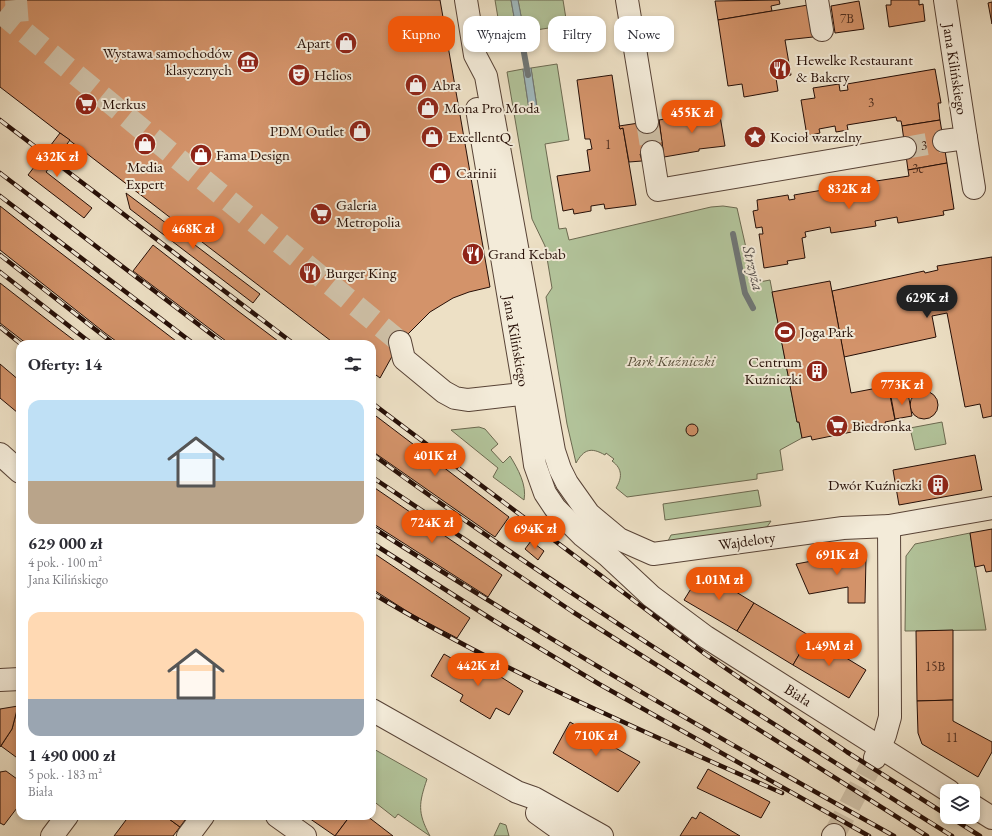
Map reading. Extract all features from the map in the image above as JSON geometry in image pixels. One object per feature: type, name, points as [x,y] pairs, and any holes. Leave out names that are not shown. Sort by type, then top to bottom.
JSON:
[{"type":"street","name":"Jana Kilińskiego","points":[[466,0],[475,55],[486,76],[534,393],[535,465],[545,494],[566,521],[641,586]]},
{"type":"street","points":[[628,0],[647,122]]},
{"type":"street","points":[[817,0],[822,30]]},
{"type":"street","name":"Jana Kilińskiego","points":[[945,0],[974,188]]},
{"type":"street","points":[[944,142],[966,138]]},
{"type":"street","points":[[652,152],[658,190],[905,148]]},
{"type":"street","points":[[400,342],[404,359],[444,392],[455,398],[468,400],[534,393]]},
{"type":"street","name":"Jana Kilińskiego","points":[[534,393],[560,469],[578,500],[589,514],[619,539],[653,554]]},
{"type":"street","points":[[0,454],[16,468]]},
{"type":"street","name":"Wajdeloty","points":[[653,554],[843,528],[889,526],[992,508]]},
{"type":"street","points":[[878,753],[890,717],[889,526]]},
{"type":"street","points":[[641,586],[641,572],[647,560],[653,554]]},
{"type":"street","name":"Biała","points":[[641,586],[662,605],[706,637],[878,753],[940,786]]},
{"type":"street","points":[[0,680],[16,679]]},
{"type":"street","points":[[376,712],[516,792],[534,798],[602,836]]},
{"type":"street","points":[[516,792],[530,808],[569,836]]},
{"type":"street","points":[[980,810],[992,818]]},
{"type":"street","points":[[52,836],[64,820]]},
{"type":"street","points":[[188,836],[200,820]]},
{"type":"street","points":[[283,820],[305,836]]},
{"type":"green space","points":[[495,0],[511,0],[514,16],[498,16]]},
{"type":"green space","points":[[518,0],[563,0],[566,16],[548,16],[548,28],[540,29],[540,16],[521,16]]},
{"type":"green space","name":"Park Kuźniczki","points":[[557,64],[569,140],[545,144],[559,229],[566,228],[569,240],[711,207],[723,206],[737,208],[754,283],[770,280],[797,422],[799,422],[802,438],[780,450],[783,470],[757,474],[757,479],[627,497],[616,488],[620,477],[620,470],[612,461],[614,459],[606,453],[605,455],[592,450],[585,452],[576,463],[567,424],[546,297],[552,288],[545,246],[532,219],[507,72],[523,69],[529,109],[537,107],[531,68]]},
{"type":"green space","points":[[942,422],[946,444],[915,450],[910,428]]},
{"type":"green space","points":[[479,427],[485,429],[498,444],[491,450],[503,463],[510,456],[523,483],[525,494],[524,500],[493,477],[498,468],[451,430]]},
{"type":"green space","points":[[758,490],[761,506],[665,520],[663,504]]},
{"type":"green space","points":[[771,521],[767,527],[670,545],[668,541],[671,535]]},
{"type":"green space","points":[[970,533],[986,630],[905,631],[906,556],[915,544]]},
{"type":"green space","points":[[376,750],[427,779],[422,795],[421,814],[430,836],[398,814],[395,818],[376,803]]},
{"type":"green space","points":[[500,823],[506,825],[509,836],[494,836]]},
{"type":"water","points":[[511,0],[518,0],[521,16],[514,16]]},
{"type":"water","points":[[531,68],[537,108],[529,109],[523,69]]},
{"type":"building","name":"Galeria Metropolia","points":[[0,0],[440,0],[443,16],[388,16],[388,52],[449,52],[490,287],[453,298],[430,312],[400,342],[380,378],[376,375],[376,340],[330,340],[0,87]]},
{"type":"building","points":[[779,0],[780,4],[771,6],[772,11],[718,20],[715,1]]},
{"type":"building","points":[[891,0],[919,0],[919,5],[923,4],[925,21],[889,27],[886,5],[891,5]]},
{"type":"building","points":[[859,1],[864,29],[835,33],[831,6]]},
{"type":"building","points":[[992,2],[992,24],[988,3]]},
{"type":"building","points":[[808,5],[813,37],[785,40],[791,75],[776,78],[778,91],[744,97],[742,84],[728,86],[718,20]]},
{"type":"building","points":[[935,69],[941,103],[938,103],[940,120],[902,126],[901,121],[897,121],[896,117],[847,125],[848,130],[836,132],[835,126],[819,129],[820,133],[807,136],[801,100],[815,98],[813,88],[839,84],[840,91],[848,90],[847,84]]},
{"type":"building","points":[[612,75],[620,129],[623,128],[636,205],[605,209],[604,204],[591,206],[591,211],[574,214],[573,209],[563,211],[557,176],[590,171],[587,150],[592,149],[590,139],[585,139],[577,80]]},
{"type":"building","points":[[719,110],[725,146],[699,149],[699,151],[664,157],[659,120],[692,117],[692,115]]},
{"type":"building","points":[[659,120],[663,150],[640,154],[642,161],[629,162],[623,128],[620,129],[619,126]]},
{"type":"building","points":[[940,120],[947,163],[908,170],[902,126]]},
{"type":"building","points":[[60,133],[70,140],[46,172],[92,208],[84,218],[28,175]]},
{"type":"building","points":[[947,163],[954,209],[943,211],[944,215],[898,223],[897,217],[875,221],[876,226],[831,233],[830,227],[805,232],[806,237],[802,238],[805,258],[787,261],[788,264],[764,268],[759,234],[763,234],[762,227],[756,228],[753,211],[758,210],[757,200],[788,195],[789,200],[795,199],[794,195],[857,184],[858,190],[864,189],[863,183],[909,176],[908,170]]},
{"type":"building","points":[[126,193],[260,294],[253,303],[130,209]]},
{"type":"building","points":[[0,206],[175,340],[115,340],[0,250]]},
{"type":"building","points":[[153,245],[277,340],[225,340],[133,271]]},
{"type":"building","points":[[992,257],[992,416],[983,418],[980,404],[965,407],[947,313],[932,316],[936,337],[844,357],[832,291],[924,271],[925,273],[938,270],[937,266]]},
{"type":"building","name":"Centrum Kuźniczki","points":[[830,281],[851,393],[888,386],[895,420],[885,422],[886,425],[812,440],[811,436],[802,438],[799,422],[797,422],[772,292]]},
{"type":"building","points":[[0,283],[74,340],[22,340],[0,323]]},
{"type":"building","points":[[0,364],[16,378],[16,411],[0,398]]},
{"type":"building","points":[[924,391],[934,395],[938,405],[934,415],[924,419],[914,415],[910,405],[914,395]]},
{"type":"building","points":[[908,393],[912,416],[895,419],[891,397]]},
{"type":"building","points":[[376,416],[509,517],[495,537],[376,454]]},
{"type":"building","points":[[692,424],[696,426],[698,430],[696,434],[692,436],[688,434],[686,430],[688,426]]},
{"type":"building","name":"Dwór Kuźniczki","points":[[975,455],[982,490],[899,505],[893,470]]},
{"type":"building","points":[[376,489],[502,575],[488,597],[376,526]]},
{"type":"building","points":[[992,529],[992,571],[986,572],[984,565],[975,567],[970,533]]},
{"type":"building","points":[[531,541],[544,551],[538,560],[525,549]]},
{"type":"building","points":[[860,552],[866,558],[865,603],[848,603],[848,587],[809,594],[796,564]]},
{"type":"building","points":[[376,555],[470,618],[457,638],[413,615],[376,592]]},
{"type":"building","points":[[702,571],[754,603],[737,631],[684,600]]},
{"type":"building","points":[[754,603],[810,636],[793,665],[737,631]]},
{"type":"building","points":[[953,630],[953,700],[917,701],[916,631]]},
{"type":"building","points":[[810,636],[866,670],[849,698],[793,665]]},
{"type":"building","points":[[444,654],[477,673],[482,665],[523,691],[509,715],[496,708],[490,719],[460,701],[463,695],[431,676]]},
{"type":"building","points":[[953,700],[953,721],[992,742],[992,752],[978,777],[922,744],[918,733],[917,701]]},
{"type":"building","points":[[16,706],[16,714],[12,729],[0,747],[0,709]]},
{"type":"building","points":[[16,714],[16,757],[1,746],[12,729]]},
{"type":"building","points":[[570,722],[640,762],[618,792],[553,753]]},
{"type":"building","points":[[708,769],[770,802],[761,818],[697,788]]},
{"type":"building","points":[[6,771],[16,778],[16,809],[4,825],[0,823],[0,772]]},
{"type":"building","points":[[700,812],[740,836],[680,836],[692,817],[696,819]]},
{"type":"building","points":[[126,820],[170,820],[180,827],[173,836],[114,836]]},
{"type":"building","points":[[170,820],[185,820],[180,827]]},
{"type":"building","points":[[312,820],[347,820],[335,836]]},
{"type":"building","points":[[347,820],[372,820],[393,836],[335,836]]},
{"type":"waterway","name":"Strzyża","points":[[524,52],[528,75]]},
{"type":"waterway","name":"Strzyża","points":[[733,234],[745,293],[753,308]]},
{"type":"tunnel","points":[[16,0],[18,26]]},
{"type":"tunnel","points":[[0,12],[400,342]]},
{"type":"tunnel","points":[[647,122],[652,152]]},
{"type":"tunnel","points":[[905,148],[944,141]]},
{"type":"tunnel","points":[[834,835],[875,758]]},
{"type":"railway","points":[[0,120],[289,340]]},
{"type":"railway","points":[[0,173],[219,340]]},
{"type":"railway","points":[[0,196],[189,340]]},
{"type":"railway","points":[[0,255],[109,340]]},
{"type":"railway","points":[[0,272],[87,340]]},
{"type":"railway","points":[[0,327],[16,340]]},
{"type":"railway","points":[[376,406],[705,654],[847,752],[940,811]]},
{"type":"railway","points":[[376,457],[443,505],[586,603],[952,836]]},
{"type":"railway","points":[[376,480],[573,612],[927,836]]},
{"type":"railway","points":[[376,530],[500,608],[630,686],[894,836]]},
{"type":"railway","points":[[376,546],[493,620],[599,684],[869,836]]},
{"type":"railway","points":[[376,595],[422,622],[523,675],[782,793]]},
{"type":"railway","points":[[961,824],[980,836]]},
{"type":"place","name":"Apart","points":[[346,43]]},
{"type":"place","name":"Wystawa samochodów klasycznych","points":[[248,62]]},
{"type":"place","name":"Hewelke Restaurant & Bakery","points":[[780,69]]},
{"type":"place","name":"Helios","points":[[299,75]]},
{"type":"place","name":"Abra","points":[[416,85]]},
{"type":"place","name":"Merkus","points":[[86,104]]},
{"type":"place","name":"Mona Pro Moda","points":[[428,108]]},
{"type":"place","name":"PDM Outlet","points":[[360,131]]},
{"type":"place","name":"ExcellentQ","points":[[432,137]]},
{"type":"place","name":"Kocioł warzelny","points":[[755,137]]},
{"type":"place","name":"Media Expert","points":[[145,144]]},
{"type":"place","name":"Fama Design","points":[[201,155]]},
{"type":"place","name":"Carinii","points":[[440,173]]},
{"type":"place","name":"Galeria Metropolia","points":[[321,214]]},
{"type":"place","name":"Grand Kebab","points":[[473,254]]},
{"type":"place","name":"Burger King","points":[[310,273]]},
{"type":"place","name":"Joga Park","points":[[785,332]]},
{"type":"place","name":"Centrum Kuźniczki","points":[[817,371]]},
{"type":"place","name":"Biedronka","points":[[837,426]]},
{"type":"place","name":"Dwór Kuźniczki","points":[[938,485]]}]
